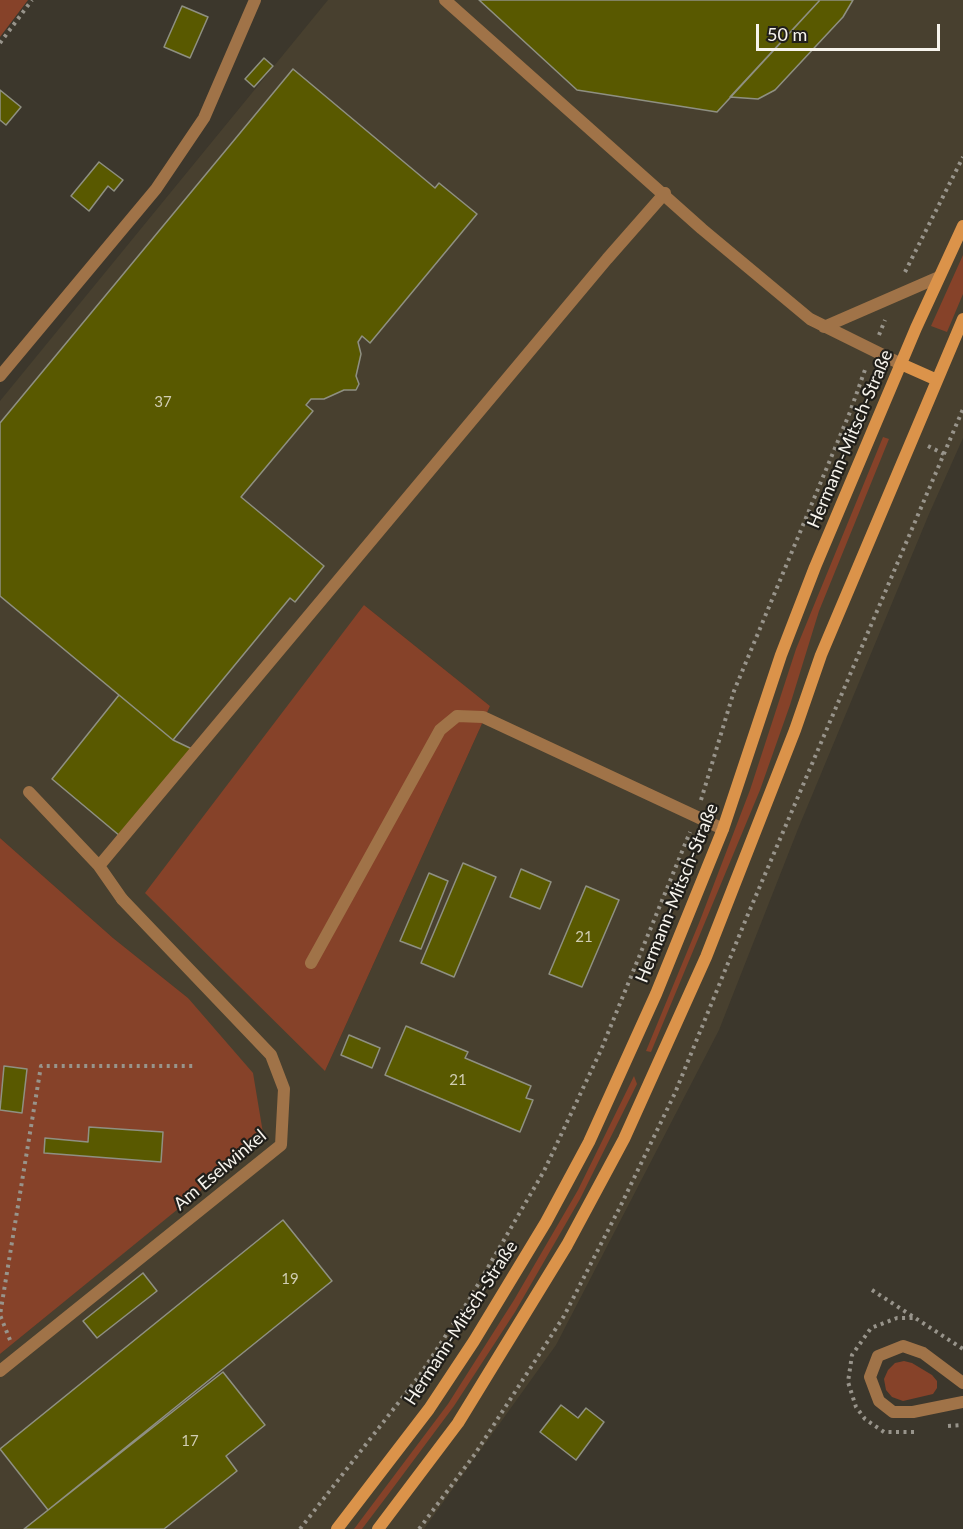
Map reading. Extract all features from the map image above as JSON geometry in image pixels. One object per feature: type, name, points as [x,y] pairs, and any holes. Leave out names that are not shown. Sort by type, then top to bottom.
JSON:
[{"type":"main road","name":"Hermann-Mitsch-Straße","points":[[337,1529],[429,1409],[479,1333],[546,1222],[589,1142],[628,1060],[723,829],[785,644],[901,364],[963,226]]},
{"type":"main road","points":[[378,1529],[458,1423],[477,1393],[567,1245],[624,1139],[705,957],[795,730],[821,655],[963,319]]},
{"type":"main road","points":[[901,364],[937,380]]},
{"type":"street","points":[[0,376],[156,189],[204,118],[255,0]]},
{"type":"street","points":[[445,0],[542,89],[665,194],[702,229],[824,327],[901,364]]},
{"type":"street","points":[[99,866],[601,266],[665,194]]},
{"type":"street","points":[[824,327],[939,277]]},
{"type":"street","points":[[311,963],[440,730],[457,716],[483,717],[723,829]]},
{"type":"street","name":"Am Eselwinkel","points":[[0,1371],[281,1145],[284,1089],[271,1055],[122,899],[99,866],[29,792]]},
{"type":"street","points":[[963,1383],[923,1353],[903,1346],[878,1356],[870,1377],[879,1401],[893,1412],[913,1412],[963,1402]]},
{"type":"path","points":[[0,43],[32,0]]},
{"type":"path","points":[[903,275],[913,261],[963,157]]},
{"type":"path","points":[[300,1529],[420,1375],[469,1300],[544,1171],[601,1050],[696,816],[734,691],[850,412]]},
{"type":"path","points":[[21,1354],[9,1338],[0,1315],[41,1066],[193,1066]]},
{"type":"path","points":[[872,1290],[963,1349]]},
{"type":"shaded area","points":[[0,0],[28,0],[0,37]]},
{"type":"shaded area","points":[[328,0],[963,0],[963,438],[798,829],[719,1030],[556,1345],[424,1529],[0,1529],[0,1354],[264,1138],[188,998],[113,938],[0,838],[0,401]],"holes":[[[364,605],[490,706],[325,1071]]]},
{"type":"shaded area","points":[[963,255],[963,294],[947,332],[931,326]]},
{"type":"shaded area","points":[[883,437],[889,439],[819,611],[790,705],[760,790],[651,1052],[646,1051],[699,923],[750,790],[796,649]]},
{"type":"shaded area","points":[[364,605],[490,706],[325,1071],[145,893]]},
{"type":"shaded area","points":[[0,838],[113,938],[188,998],[253,1073],[264,1139],[0,1354]]},
{"type":"shaded area","points":[[634,1076],[637,1084],[580,1199],[515,1312],[454,1406],[362,1529],[354,1529],[448,1404],[514,1300],[578,1190]]},
{"type":"shaded area","points":[[904,1361],[932,1375],[937,1381],[937,1388],[933,1394],[903,1401],[892,1397],[886,1390],[884,1379],[888,1370],[895,1363]]},
{"type":"building","points":[[479,0],[820,0],[717,112],[577,90]]},
{"type":"building","points":[[820,0],[853,0],[843,17],[775,90],[758,99],[730,97]]},
{"type":"building","points":[[182,6],[208,17],[190,58],[164,47]]},
{"type":"building","points":[[264,58],[273,66],[254,87],[245,79]]},
{"type":"building","points":[[293,69],[435,188],[439,183],[477,214],[370,343],[362,336],[358,342],[361,354],[356,376],[359,384],[356,390],[344,390],[324,399],[311,399],[306,405],[313,411],[241,497],[324,566],[295,602],[290,598],[173,740],[0,596],[0,423]]},
{"type":"building","points":[[0,90],[21,107],[6,125],[0,120]]},
{"type":"building","points":[[99,162],[123,180],[114,191],[108,186],[89,211],[71,196]]},
{"type":"building","points":[[119,695],[173,740],[192,749],[120,836],[52,779]]},
{"type":"building","points":[[463,863],[496,877],[454,977],[421,963]]},
{"type":"building","points":[[521,869],[551,882],[540,909],[510,897]]},
{"type":"building","points":[[429,873],[448,881],[421,949],[400,941]]},
{"type":"building","points":[[586,886],[619,900],[582,987],[549,974]]},
{"type":"building","points":[[406,1026],[468,1052],[465,1058],[531,1086],[526,1098],[533,1100],[520,1132],[385,1075]]},
{"type":"building","points":[[349,1035],[380,1048],[372,1068],[341,1055]]},
{"type":"building","points":[[4,1066],[27,1069],[22,1113],[0,1110]]},
{"type":"building","points":[[89,1127],[163,1132],[161,1162],[44,1153],[45,1138],[88,1142]]},
{"type":"building","points":[[283,1220],[332,1281],[48,1510],[0,1449]]},
{"type":"building","points":[[143,1273],[157,1291],[97,1338],[83,1321]]},
{"type":"building","points":[[223,1372],[265,1425],[226,1456],[237,1471],[164,1529],[24,1529]]},
{"type":"building","points":[[561,1405],[578,1418],[586,1408],[604,1422],[576,1460],[540,1432]]}]
